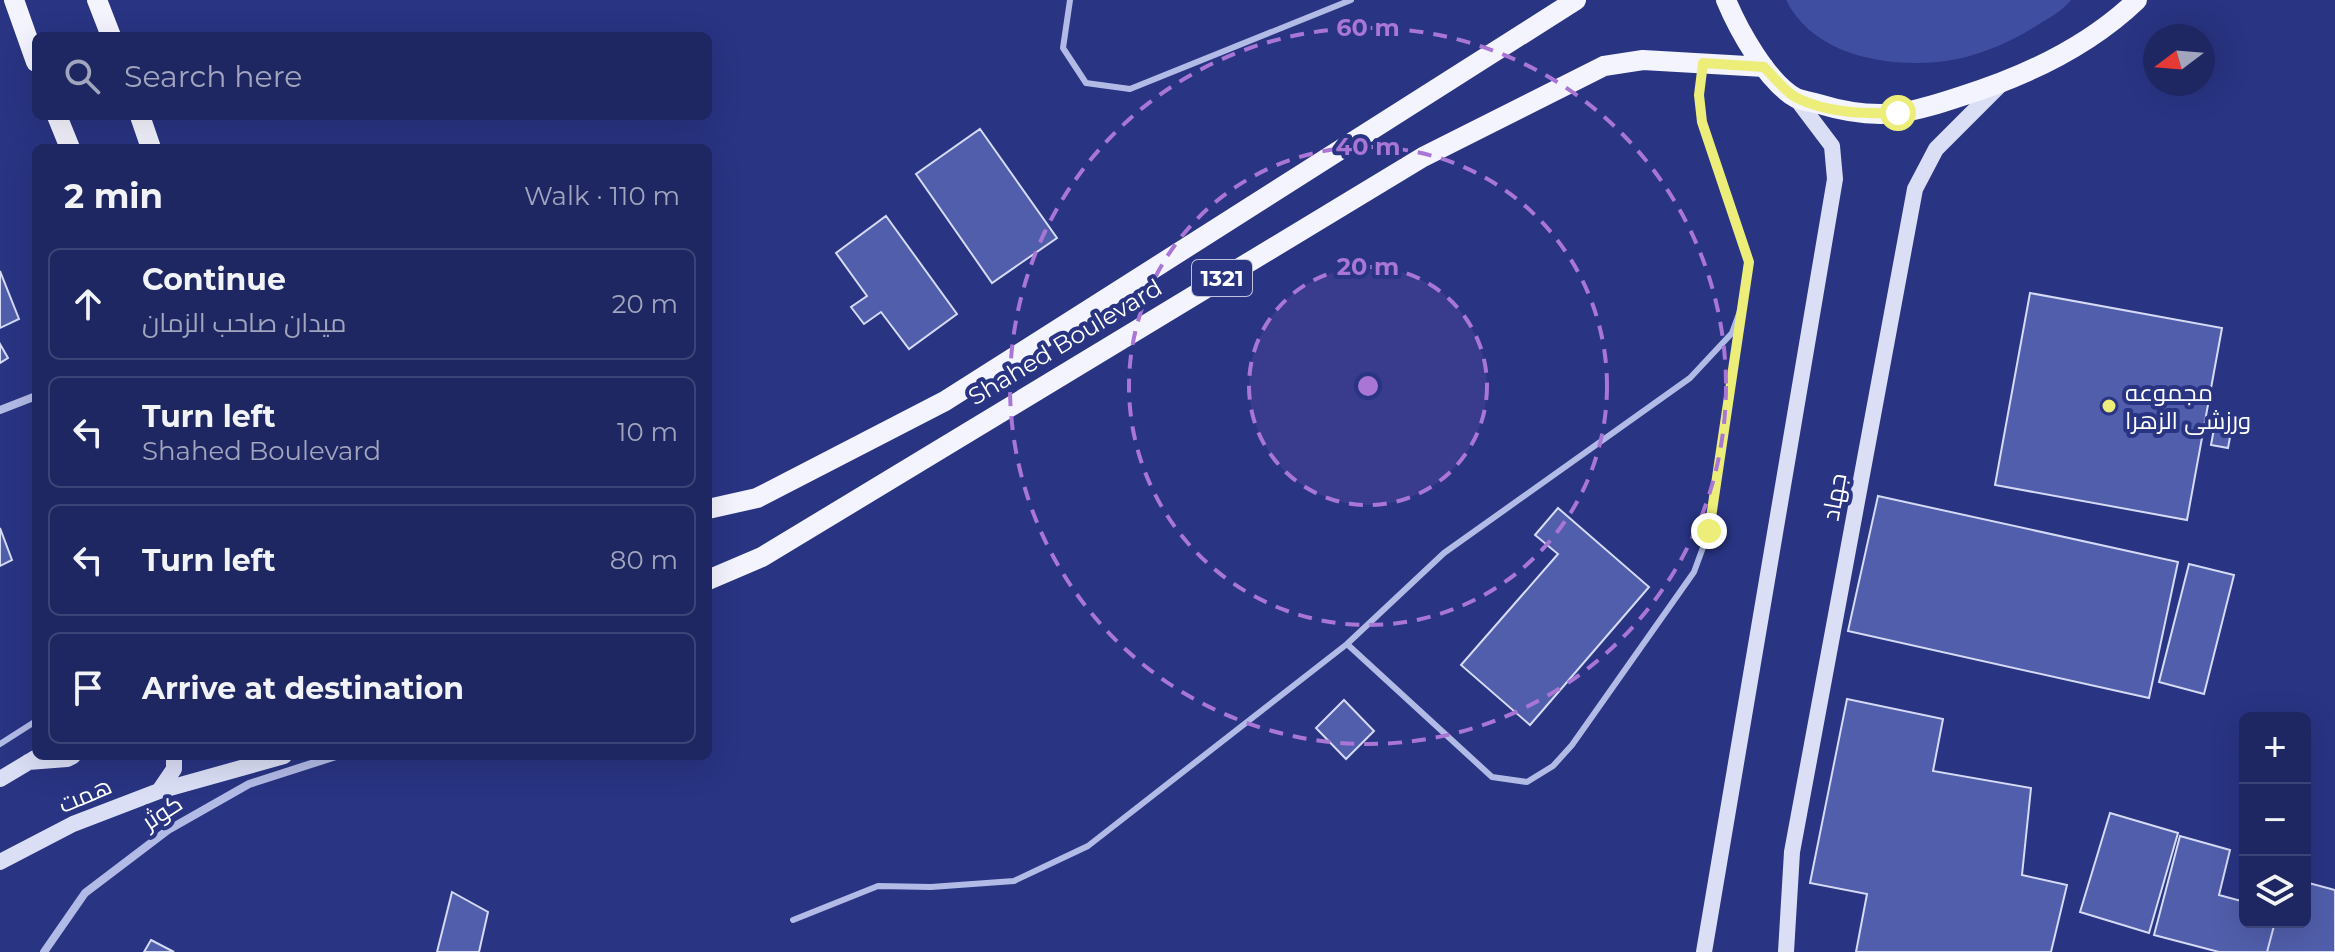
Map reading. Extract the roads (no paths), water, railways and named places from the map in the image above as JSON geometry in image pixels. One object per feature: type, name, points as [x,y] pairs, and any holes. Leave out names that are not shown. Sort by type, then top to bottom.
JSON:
[{"type":"main road","points":[[14,0],[32,51]]},
{"type":"main road","points":[[97,0],[109,32]]},
{"type":"main road","name":"Shahed Boulevard","points":[[712,508],[757,498],[945,401],[1576,0]]},
{"type":"main road","points":[[1704,952],[1835,179],[1832,146],[1795,97],[1764,67],[1738,28],[1726,0]]},
{"type":"main road","points":[[1795,97],[1830,108],[1865,114],[1898,113],[1930,106],[2002,83],[2059,56],[2110,24],[2137,0]]},
{"type":"main road","name":"Shahed Boulevard","points":[[712,578],[762,557],[1423,157],[1604,66],[1643,60],[1764,67]]},
{"type":"main road","name":"جهاد","points":[[1786,952],[1792,852],[1915,189],[1936,149],[2002,83]]},
{"type":"main road","points":[[59,120],[68,144]]},
{"type":"main road","points":[[141,120],[150,144]]},
{"type":"main road","points":[[0,779],[32,760]]},
{"type":"main road","points":[[159,791],[174,769],[174,760]]},
{"type":"main road","name":"همت","points":[[0,862],[73,824],[159,791],[270,760]]},
{"type":"street","points":[[0,410],[32,398]]},
{"type":"street","name":"کوثر","points":[[44,952],[85,893],[168,830],[249,784],[324,760]]},
{"type":"lane","points":[[1070,0],[1063,48],[1086,83],[1130,89],[1351,0]]},
{"type":"lane","points":[[1347,644],[1492,777],[1527,782],[1553,766],[1572,745],[1694,572],[1709,531],[1749,262],[1702,122],[1699,95],[1703,63]]},
{"type":"lane","points":[[793,920],[878,886],[931,887],[1014,881],[1088,846],[1347,644],[1444,553],[1690,378],[1732,333],[1744,300]]},
{"type":"lane","points":[[0,744],[32,724]]},
{"type":"place","name":"مجموعه ورزشی الزهرا","points":[[2109,406]]}]
